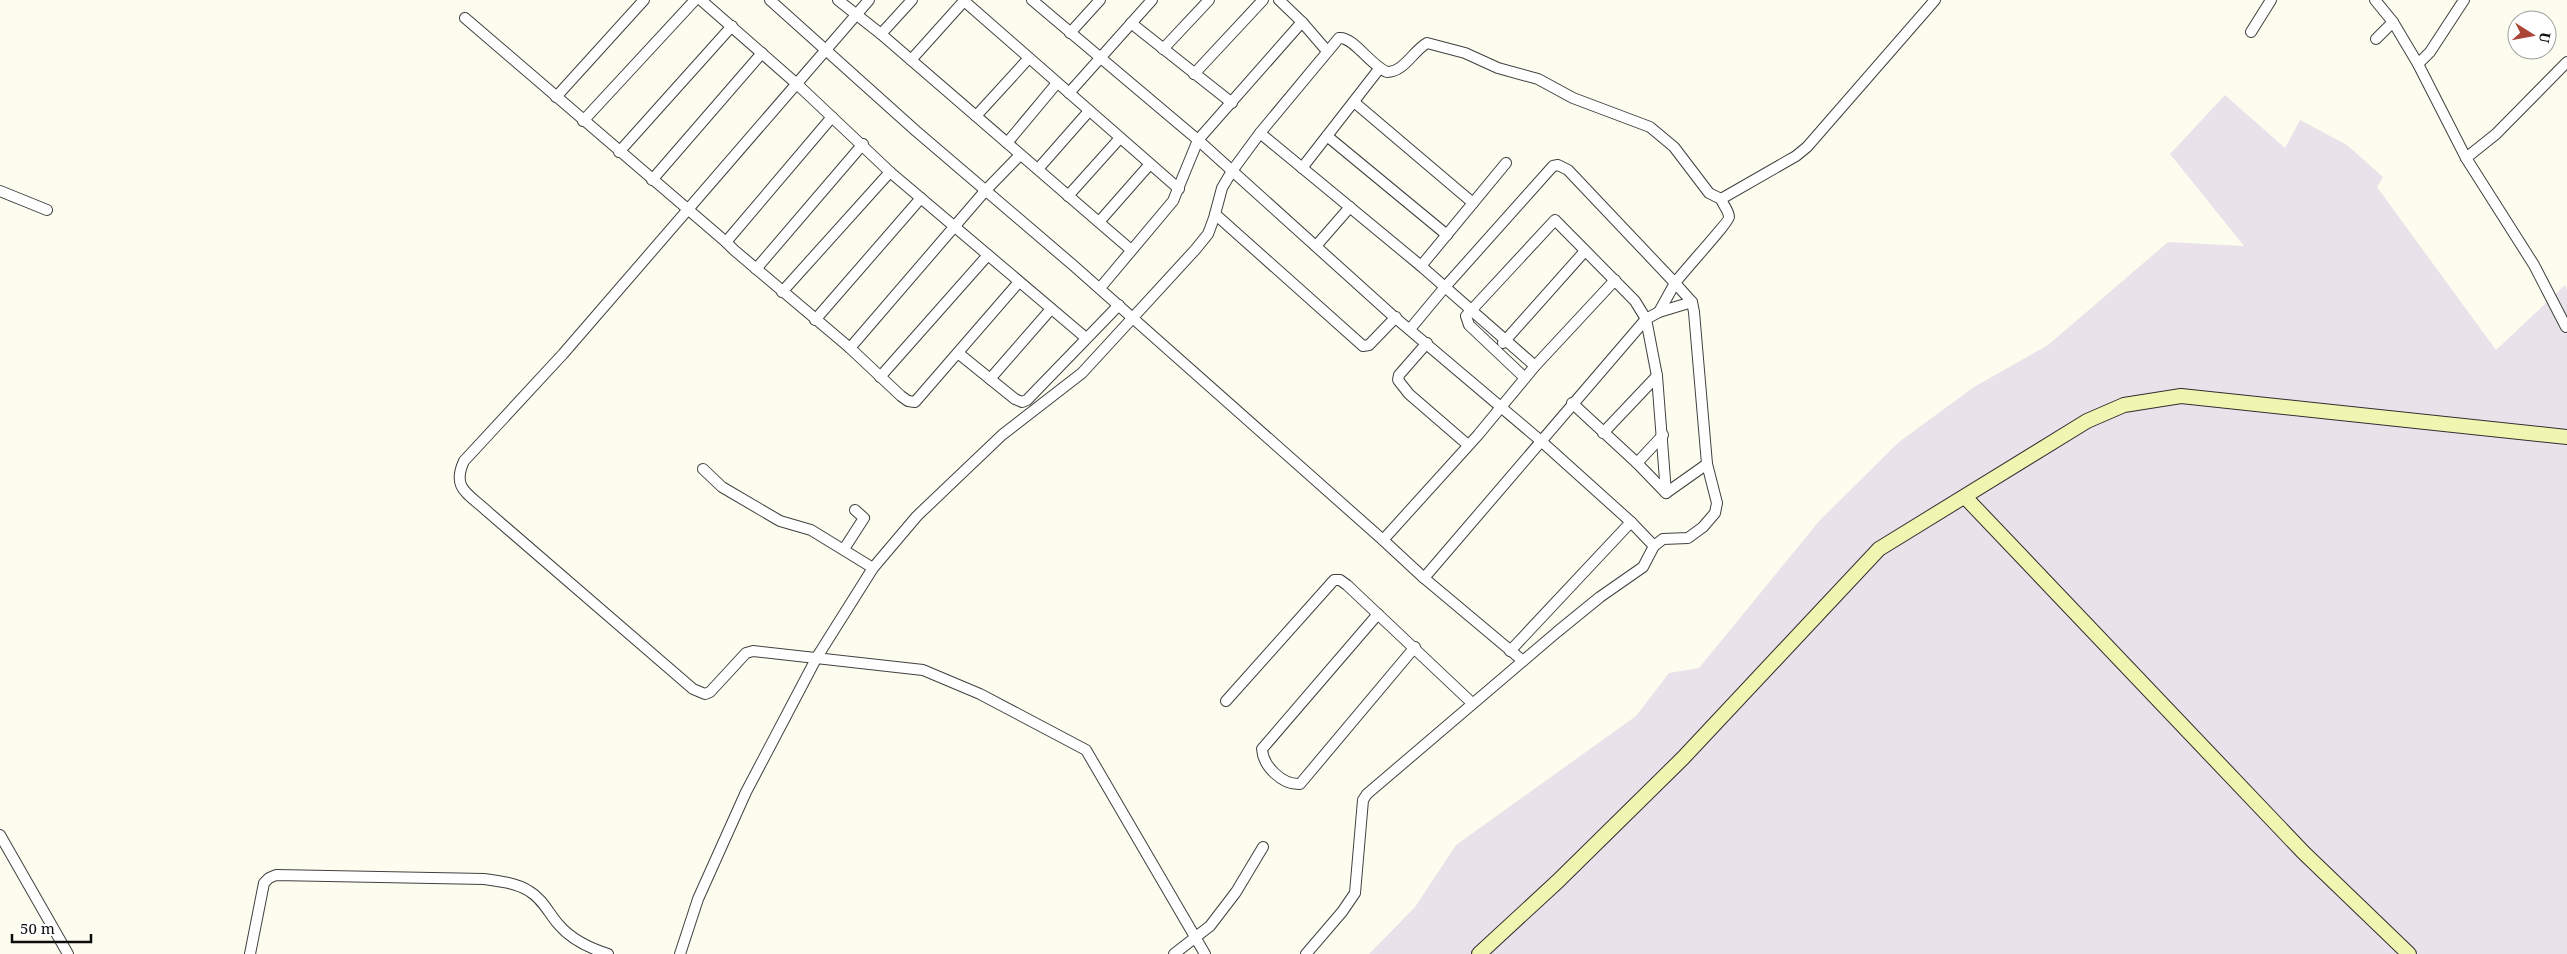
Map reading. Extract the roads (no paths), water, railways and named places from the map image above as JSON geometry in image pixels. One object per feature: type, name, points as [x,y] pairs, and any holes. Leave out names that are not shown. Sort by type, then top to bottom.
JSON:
[{"type":"street","points":[[556,98],[644,0]]},
{"type":"street","points":[[584,121],[695,0]]},
{"type":"street","points":[[701,0],[798,84],[863,144],[890,172],[1086,338]]},
{"type":"street","points":[[770,0],[827,50],[846,70],[1100,288],[1424,578],[1523,661]]},
{"type":"street","points":[[838,0],[881,34],[1130,249]]},
{"type":"street","points":[[870,0],[563,354],[464,461],[458,475],[460,486],[693,689],[705,694],[710,692],[746,653],[817,657],[923,670],[980,694],[1086,750],[1205,954]]},
{"type":"street","points":[[881,34],[912,0]]},
{"type":"street","points":[[911,60],[964,0],[1028,58],[1179,188]]},
{"type":"street","points":[[1070,33],[1100,0]]},
{"type":"street","points":[[1069,93],[1152,0]]},
{"type":"street","points":[[1163,49],[1209,0]]},
{"type":"street","points":[[1194,74],[1263,0]]},
{"type":"street","points":[[1279,0],[1302,22],[1333,44]]},
{"type":"street","points":[[1721,199],[1796,156],[1807,147],[1935,0]]},
{"type":"street","points":[[2251,32],[2271,0]]},
{"type":"street","points":[[2375,0],[2393,22],[2418,64],[2466,158],[2534,265],[2566,327]]},
{"type":"street","points":[[2418,64],[2430,52],[2464,0]]},
{"type":"street","points":[[1040,2],[1070,33],[1198,140],[1396,317],[1541,441],[1631,522],[1654,546]]},
{"type":"street","points":[[465,18],[782,292],[850,348],[880,378],[908,401],[915,402],[1019,282]]},
{"type":"street","points":[[1100,288],[1130,249],[1173,201],[1198,140],[1302,22]]},
{"type":"street","points":[[2376,39],[2393,22]]},
{"type":"street","points":[[1131,23],[1232,103]]},
{"type":"street","points":[[619,152],[732,26]]},
{"type":"street","points":[[680,954],[698,900],[746,792],[817,657],[873,568],[917,516],[1002,435],[1082,373],[1206,237],[1222,188],[1232,171],[1260,133],[1333,44],[1348,39],[1379,69],[1393,72],[1416,50],[1431,43],[1465,53],[1498,68],[1538,80],[1573,98],[1650,126],[1674,147],[1709,193],[1721,199],[1728,215],[1726,224],[1700,251],[1675,284],[1659,312]]},
{"type":"street","points":[[652,180],[762,53]]},
{"type":"street","points":[[976,116],[1028,58]]},
{"type":"street","points":[[2466,158],[2496,134],[2567,62]]},
{"type":"street","points":[[1302,168],[1379,69]]},
{"type":"street","points":[[1007,143],[1057,83]]},
{"type":"street","points":[[1354,102],[1473,202]]},
{"type":"street","points":[[1038,169],[1089,111]]},
{"type":"street","points":[[726,242],[832,117]]},
{"type":"street","points":[[1260,133],[1421,266],[1507,339],[1535,366]]},
{"type":"street","points":[[1328,136],[1447,234]]},
{"type":"street","points":[[1068,196],[1120,138]]},
{"type":"street","points":[[756,269],[863,144]]},
{"type":"street","points":[[850,348],[985,191],[1020,155]]},
{"type":"street","points":[[1421,266],[1506,163]]},
{"type":"street","points":[[1099,222],[1150,164]]},
{"type":"street","points":[[1306,954],[1342,912],[1355,893],[1363,800],[1367,794],[1472,703],[1600,597],[1643,567],[1654,546],[1663,539],[1688,538],[1698,532],[1715,513],[1717,504],[1708,464],[1692,302],[1568,170],[1558,165],[1553,166],[1410,329]]},
{"type":"street","points":[[782,292],[890,172]]},
{"type":"street","points":[[0,191],[47,210]]},
{"type":"street","points":[[815,320],[921,198]]},
{"type":"street","points":[[1316,246],[1350,207]]},
{"type":"street","points":[[1215,214],[1363,346],[1370,345],[1396,317]]},
{"type":"street","points":[[1525,378],[1467,322],[1466,316],[1553,220],[1557,221],[1635,301],[1646,319],[1657,376],[1666,493]]},
{"type":"street","points":[[1496,351],[1585,251]]},
{"type":"street","points":[[880,378],[988,255]]},
{"type":"street","points":[[1383,540],[1502,407],[1535,366],[1615,280]]},
{"type":"street","points":[[1424,578],[1646,319],[1659,312],[1692,302]]},
{"type":"street","points":[[958,353],[1015,399],[1022,402],[1028,400],[1119,305]]},
{"type":"street","points":[[990,379],[1051,309]]},
{"type":"street","points":[[1427,343],[1399,375],[1398,380],[1409,394],[1468,445]]},
{"type":"street","points":[[1602,433],[1657,376]]},
{"type":"street","points":[[1480,954],[1558,881],[1682,758],[1879,548],[2087,421],[2124,404],[2181,396],[2567,437]]},
{"type":"street","points":[[1572,404],[1637,463],[1666,493]]},
{"type":"street","points":[[1637,463],[1663,436]]},
{"type":"street","points":[[1666,493],[1708,464]]},
{"type":"street","points":[[703,469],[722,487],[780,521],[808,528],[873,568]]},
{"type":"street","points":[[1965,497],[2297,846],[2409,954]]},
{"type":"street","points":[[844,549],[864,518],[855,510]]},
{"type":"street","points":[[1510,651],[1631,522]]},
{"type":"street","points":[[1226,701],[1334,580],[1340,580],[1347,584],[1472,703]]},
{"type":"street","points":[[1378,614],[1262,750],[1266,764],[1276,774],[1294,784],[1300,784],[1414,647]]},
{"type":"street","points":[[0,834],[68,954]]},
{"type":"street","points":[[1174,954],[1210,926],[1226,906],[1263,847]]},
{"type":"street","points":[[250,954],[264,883],[276,875],[484,880],[512,884],[531,892],[547,908],[560,926],[584,946],[608,954]]}]
